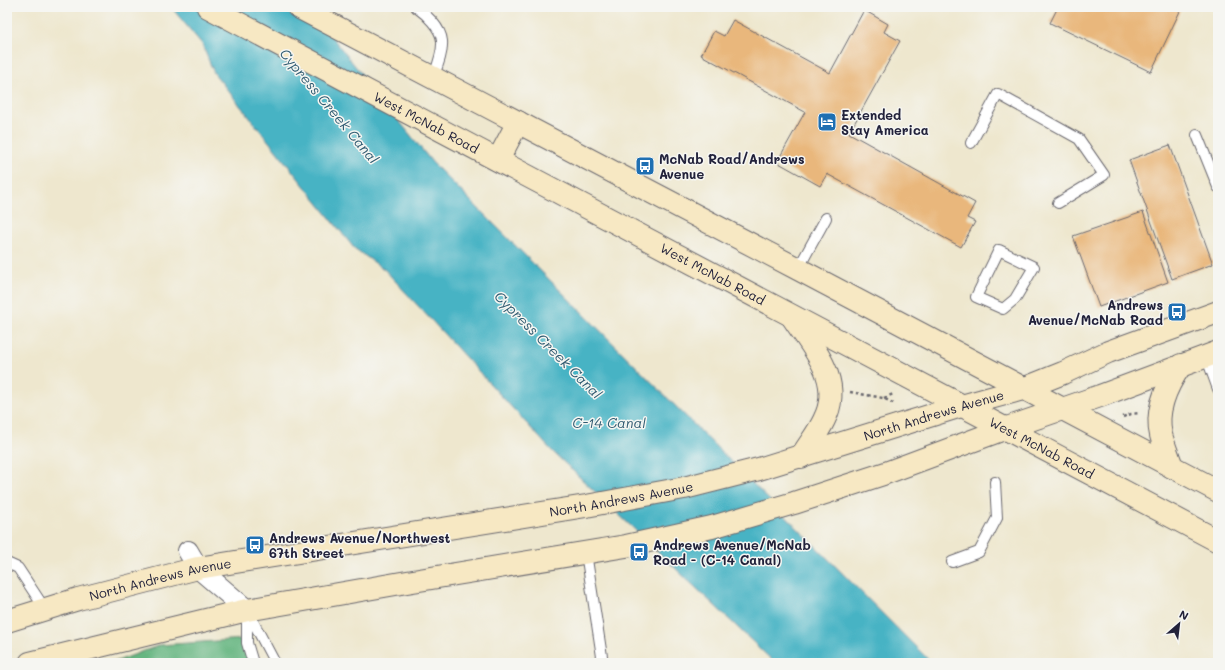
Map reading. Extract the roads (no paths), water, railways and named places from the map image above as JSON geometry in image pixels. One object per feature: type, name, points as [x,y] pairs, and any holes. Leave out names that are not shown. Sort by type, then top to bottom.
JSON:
[{"type":"main road","name":"West McNab Road","points":[[208,7],[1218,541]]},
{"type":"main road","points":[[298,7],[1218,491]]},
{"type":"main road","points":[[498,160],[518,122]]},
{"type":"main road","name":"North Andrews Avenue","points":[[7,621],[78,599],[193,560],[586,506],[684,488],[759,469],[961,406],[1023,389],[1063,374],[1108,352],[1218,312]]},
{"type":"main road","points":[[791,315],[824,365],[831,388],[831,400],[824,420],[801,457]]},
{"type":"main road","points":[[30,663],[247,610],[626,546],[712,527],[794,503],[883,474],[1004,428],[1212,354]]},
{"type":"main road","points":[[1172,467],[1161,433],[1160,413],[1165,392],[1181,366]]},
{"type":"street","points":[[193,560],[247,610]]},
{"type":"lane","points":[[416,7],[434,24],[442,40],[440,56],[433,78]]},
{"type":"lane","points":[[971,143],[998,94],[1079,139],[1104,175],[1058,202]]},
{"type":"lane","points":[[1197,135],[1218,187]]},
{"type":"lane","points":[[798,269],[826,218]]},
{"type":"lane","points":[[999,250],[1034,267],[1015,299],[1003,309],[976,297],[999,250]]},
{"type":"lane","points":[[1212,354],[1218,389]]},
{"type":"lane","points":[[952,562],[979,552],[997,518],[995,482]]},
{"type":"lane","points":[[586,553],[602,663]]},
{"type":"lane","points":[[7,562],[18,568],[45,609]]},
{"type":"lane","points":[[247,610],[247,643],[253,663]]},
{"type":"lane","points":[[247,610],[275,663]]},
{"type":"water","name":"C-14 Canal","points":[[171,7],[308,7],[432,162],[932,663],[775,663],[552,451],[385,270],[354,248],[214,73],[202,44]]},
{"type":"place","name":"Extended Stay America","points":[[827,122]]},
{"type":"place","name":"McNab Road/Andrews Avenue","points":[[645,166]]},
{"type":"place","name":"Andrews Avenue/McNab Road","points":[[1177,312]]},
{"type":"place","name":"Andrews Avenue/Northwest 67th Street","points":[[255,545]]},
{"type":"place","name":"Andrews Avenue/McNab Road - (C-14 Canal)","points":[[639,552]]},
{"type":"water label","name":"Cypress Creek Canal","points":[[329,106]]},
{"type":"water label","name":"Cypress Creek Canal","points":[[548,345]]}]
